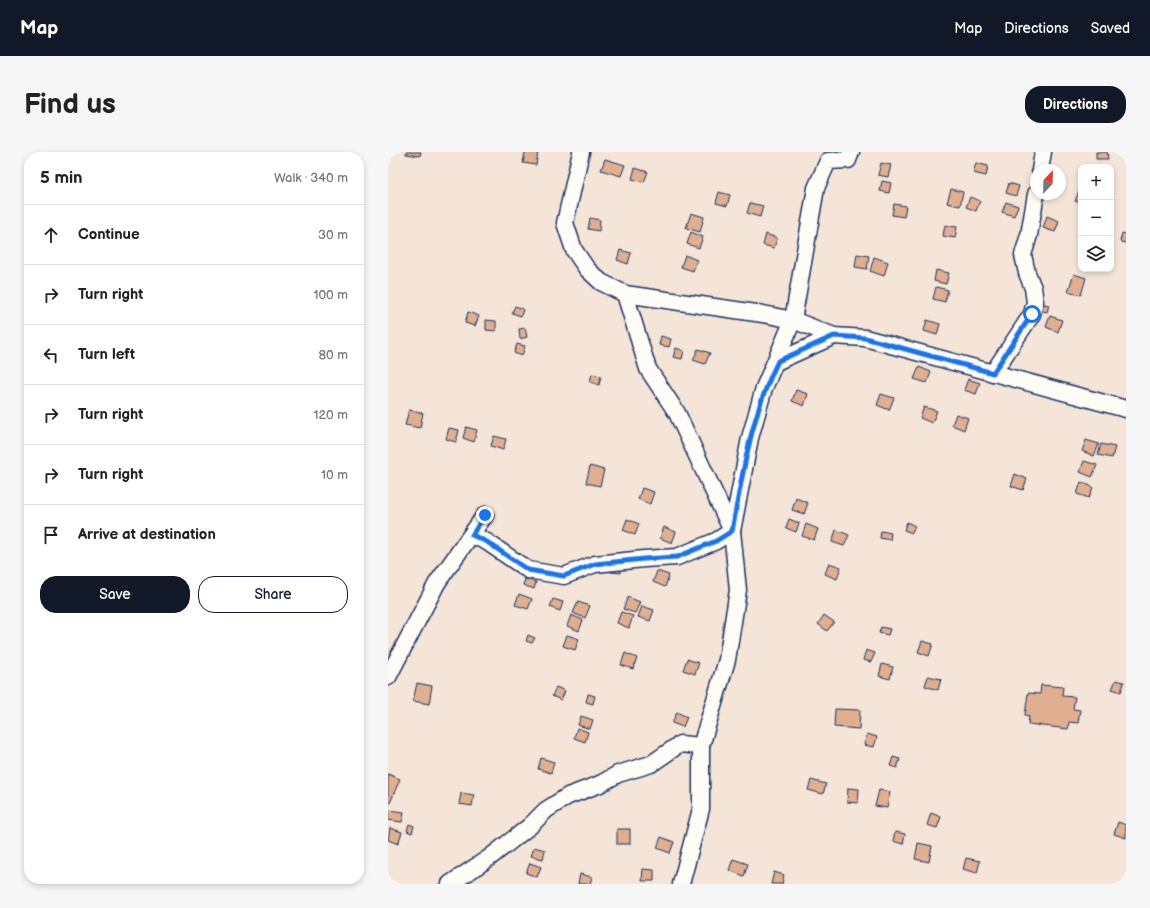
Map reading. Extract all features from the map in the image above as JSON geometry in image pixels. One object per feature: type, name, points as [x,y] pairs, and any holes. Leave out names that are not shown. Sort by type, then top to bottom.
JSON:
[{"type":"street","points":[[581,152],[565,223],[574,250],[587,269],[601,282],[625,294],[763,314],[793,320],[834,336],[865,338],[1126,409]]},
{"type":"street","points":[[681,884],[701,809],[701,746],[727,660],[738,590],[732,531],[750,438],[764,388],[778,361],[793,320],[816,188],[828,161],[848,160],[851,152]]},
{"type":"street","points":[[1041,164],[1043,152]]},
{"type":"street","points":[[993,373],[1032,314],[1035,302],[1033,288],[1023,255],[1029,235],[1035,200]]},
{"type":"street","points":[[625,294],[648,369],[677,413],[732,531]]},
{"type":"street","points":[[778,361],[834,336]]},
{"type":"street","points":[[388,677],[437,583],[485,515]]},
{"type":"street","points":[[472,535],[487,542],[528,570],[564,576],[595,564],[677,557],[716,541],[732,531]]},
{"type":"street","points":[[450,884],[489,858],[530,826],[546,810],[568,796],[600,784],[618,774],[651,764],[680,744],[701,746]]},
{"type":"building","points":[[406,152],[421,152],[420,156],[406,154]]},
{"type":"building","points":[[525,152],[538,152],[536,165],[523,163]]},
{"type":"building","points":[[1096,152],[1107,152],[1108,159],[1096,159]]},
{"type":"building","points":[[605,159],[625,165],[621,176],[601,170]]},
{"type":"building","points":[[881,163],[891,165],[888,177],[878,175]]},
{"type":"building","points":[[976,163],[988,166],[986,176],[973,173]]},
{"type":"building","points":[[635,168],[648,172],[644,182],[632,179]]},
{"type":"building","points":[[882,181],[891,183],[889,193],[880,191]]},
{"type":"building","points":[[1009,183],[1019,186],[1016,196],[1006,193]]},
{"type":"building","points":[[951,189],[963,192],[960,206],[947,203]]},
{"type":"building","points":[[719,192],[730,195],[727,206],[716,203]]},
{"type":"building","points":[[1078,194],[1078,202],[1075,201]]},
{"type":"building","points":[[970,197],[980,201],[976,211],[966,207]]},
{"type":"building","points":[[1006,202],[1018,206],[1014,216],[1002,212]]},
{"type":"building","points":[[750,203],[763,206],[760,217],[747,213]]},
{"type":"building","points":[[894,204],[906,206],[904,217],[892,215]]},
{"type":"building","points":[[691,213],[704,217],[700,232],[686,228]]},
{"type":"building","points":[[1047,216],[1059,221],[1055,232],[1043,228]]},
{"type":"building","points":[[590,218],[600,220],[599,231],[588,229]]},
{"type":"building","points":[[945,225],[957,227],[955,238],[943,236]]},
{"type":"building","points":[[691,232],[703,237],[699,248],[687,244]]},
{"type":"building","points":[[1122,233],[1126,234],[1126,243],[1120,242]]},
{"type":"building","points":[[766,234],[777,238],[774,248],[763,245]]},
{"type":"building","points":[[620,250],[631,253],[628,264],[617,260]]},
{"type":"building","points":[[857,254],[869,256],[867,269],[855,267]]},
{"type":"building","points":[[685,255],[697,260],[693,271],[681,267]]},
{"type":"building","points":[[874,257],[888,262],[884,276],[870,271]]},
{"type":"building","points":[[936,270],[949,273],[946,284],[934,281]]},
{"type":"building","points":[[1074,274],[1086,278],[1081,295],[1068,291]]},
{"type":"building","points":[[936,287],[948,290],[945,302],[933,299]]},
{"type":"building","points":[[1040,303],[1049,305],[1047,312],[1038,310]]},
{"type":"building","points":[[515,306],[523,309],[521,316],[512,313]]},
{"type":"building","points":[[468,312],[479,316],[475,326],[465,323]]},
{"type":"building","points":[[1050,316],[1062,320],[1058,332],[1046,327]]},
{"type":"building","points":[[486,320],[496,321],[496,331],[486,330]]},
{"type":"building","points":[[927,320],[940,324],[937,335],[924,331]]},
{"type":"building","points":[[525,328],[527,337],[520,339],[519,329]]},
{"type":"building","points":[[661,336],[671,339],[669,347],[659,345]]},
{"type":"building","points":[[517,344],[525,346],[522,356],[514,353]]},
{"type":"building","points":[[676,348],[684,351],[682,359],[673,357]]},
{"type":"building","points":[[698,349],[710,353],[705,364],[693,360]]},
{"type":"building","points":[[919,367],[931,372],[927,383],[914,379]]},
{"type":"building","points":[[592,374],[601,376],[599,385],[590,382]]},
{"type":"building","points":[[968,379],[980,383],[976,394],[964,390]]},
{"type":"building","points":[[796,390],[808,394],[804,406],[792,401]]},
{"type":"building","points":[[881,394],[894,398],[889,410],[877,405]]},
{"type":"building","points":[[924,407],[937,411],[932,423],[920,418]]},
{"type":"building","points":[[409,410],[423,413],[420,428],[405,425]]},
{"type":"building","points":[[956,414],[968,418],[964,430],[952,425]]},
{"type":"building","points":[[466,427],[477,430],[474,442],[463,438]]},
{"type":"building","points":[[449,428],[459,430],[456,442],[446,439]]},
{"type":"building","points":[[494,436],[506,439],[503,450],[491,446]]},
{"type":"building","points":[[1086,440],[1099,444],[1094,456],[1082,451]]},
{"type":"building","points":[[1101,444],[1115,447],[1112,458],[1098,455]]},
{"type":"building","points":[[1084,461],[1097,465],[1092,477],[1080,472]]},
{"type":"building","points":[[590,466],[604,470],[600,486],[586,483]]},
{"type":"building","points":[[1015,474],[1027,479],[1023,490],[1011,486]]},
{"type":"building","points":[[1081,482],[1093,487],[1089,498],[1077,494]]},
{"type":"building","points":[[642,488],[654,492],[650,504],[638,499]]},
{"type":"building","points":[[796,498],[808,503],[804,514],[792,510]]},
{"type":"building","points":[[627,519],[639,524],[635,535],[623,530]]},
{"type":"building","points":[[789,519],[799,523],[796,532],[786,528]]},
{"type":"building","points":[[907,522],[915,526],[912,533],[904,530]]},
{"type":"building","points":[[806,524],[818,529],[814,540],[802,536]]},
{"type":"building","points":[[664,527],[676,532],[672,543],[660,538]]},
{"type":"building","points":[[836,530],[849,535],[844,546],[832,542]]},
{"type":"building","points":[[881,531],[891,533],[890,540],[880,538]]},
{"type":"building","points":[[829,563],[841,567],[837,579],[825,574]]},
{"type":"building","points":[[611,565],[621,566],[621,573],[610,572]]},
{"type":"building","points":[[657,571],[669,575],[665,587],[653,582]]},
{"type":"building","points":[[525,579],[536,582],[534,589],[523,585]]},
{"type":"building","points":[[519,594],[532,599],[528,609],[515,605]]},
{"type":"building","points":[[628,597],[640,602],[635,613],[623,609]]},
{"type":"building","points":[[553,599],[563,602],[560,611],[550,607]]},
{"type":"building","points":[[578,602],[590,606],[585,618],[573,613]]},
{"type":"building","points":[[642,606],[654,610],[650,621],[638,617]]},
{"type":"building","points":[[621,612],[633,616],[629,628],[617,623]]},
{"type":"building","points":[[571,615],[583,620],[579,631],[567,626]]},
{"type":"building","points":[[824,615],[834,622],[827,631],[818,624]]},
{"type":"building","points":[[881,627],[890,629],[888,635],[879,633]]},
{"type":"building","points":[[528,635],[535,638],[532,643],[526,641]]},
{"type":"building","points":[[567,635],[579,639],[575,650],[563,646]]},
{"type":"building","points":[[922,641],[933,644],[929,656],[918,652]]},
{"type":"building","points":[[866,650],[875,653],[871,662],[863,660]]},
{"type":"building","points":[[625,653],[637,658],[633,669],[621,665]]},
{"type":"building","points":[[687,659],[699,663],[695,674],[683,670]]},
{"type":"building","points":[[882,664],[893,667],[890,679],[879,676]]},
{"type":"building","points":[[928,676],[941,679],[938,690],[925,686]]},
{"type":"building","points":[[1116,680],[1124,682],[1121,692],[1112,689]]},
{"type":"building","points":[[417,683],[432,686],[429,704],[413,701]]},
{"type":"building","points":[[1041,685],[1063,687],[1062,696],[1075,697],[1073,709],[1080,710],[1078,723],[1069,722],[1068,729],[1028,724],[1029,716],[1025,715],[1028,693],[1040,694]]},
{"type":"building","points":[[556,687],[565,691],[561,700],[552,696]]},
{"type":"building","points":[[588,694],[595,696],[593,704],[586,702]]},
{"type":"building","points":[[835,709],[860,710],[859,729],[834,727]]},
{"type":"building","points":[[677,712],[687,717],[683,727],[672,723]]},
{"type":"building","points":[[581,716],[593,720],[590,729],[578,725]]},
{"type":"building","points":[[577,728],[588,732],[585,742],[574,738]]},
{"type":"building","points":[[867,734],[877,737],[874,747],[864,745]]},
{"type":"building","points":[[893,757],[900,759],[897,768],[890,766]]},
{"type":"building","points":[[541,758],[554,762],[551,773],[538,769]]},
{"type":"building","points":[[388,774],[400,779],[390,803],[388,803]]},
{"type":"building","points":[[811,780],[826,784],[823,794],[808,790]]},
{"type":"building","points":[[848,788],[859,789],[858,803],[847,802]]},
{"type":"building","points":[[879,790],[890,792],[887,808],[875,806]]},
{"type":"building","points":[[461,793],[474,795],[472,806],[459,804]]},
{"type":"building","points":[[389,810],[404,812],[402,822],[388,820]]},
{"type":"building","points":[[931,813],[941,817],[937,828],[927,825]]},
{"type":"building","points":[[1118,822],[1126,825],[1126,838],[1114,834]]},
{"type":"building","points":[[409,824],[414,826],[412,833],[407,831]]},
{"type":"building","points":[[390,828],[402,832],[398,844],[388,840]]},
{"type":"building","points":[[617,829],[630,829],[630,844],[617,844]]},
{"type":"building","points":[[895,832],[905,834],[903,844],[893,841]]},
{"type":"building","points":[[661,837],[674,842],[670,853],[657,848]]},
{"type":"building","points":[[918,843],[932,846],[929,862],[915,859]]},
{"type":"building","points":[[534,847],[545,850],[543,859],[531,856]]},
{"type":"building","points":[[966,858],[980,861],[977,873],[963,869]]},
{"type":"building","points":[[733,859],[748,864],[744,876],[729,870]]},
{"type":"building","points":[[530,863],[541,867],[537,877],[526,873]]},
{"type":"building","points":[[643,869],[654,870],[654,881],[642,881]]},
{"type":"building","points":[[774,872],[784,875],[782,884],[771,884]]},
{"type":"building","points":[[580,874],[592,877],[590,884],[578,884]]},
{"type":"route","points":[[485,515],[472,535],[487,542],[500,553],[528,570],[564,576],[595,564],[677,557],[716,541],[732,531],[750,438],[764,388],[778,361],[834,336],[865,338],[993,373],[1032,314]]}]
